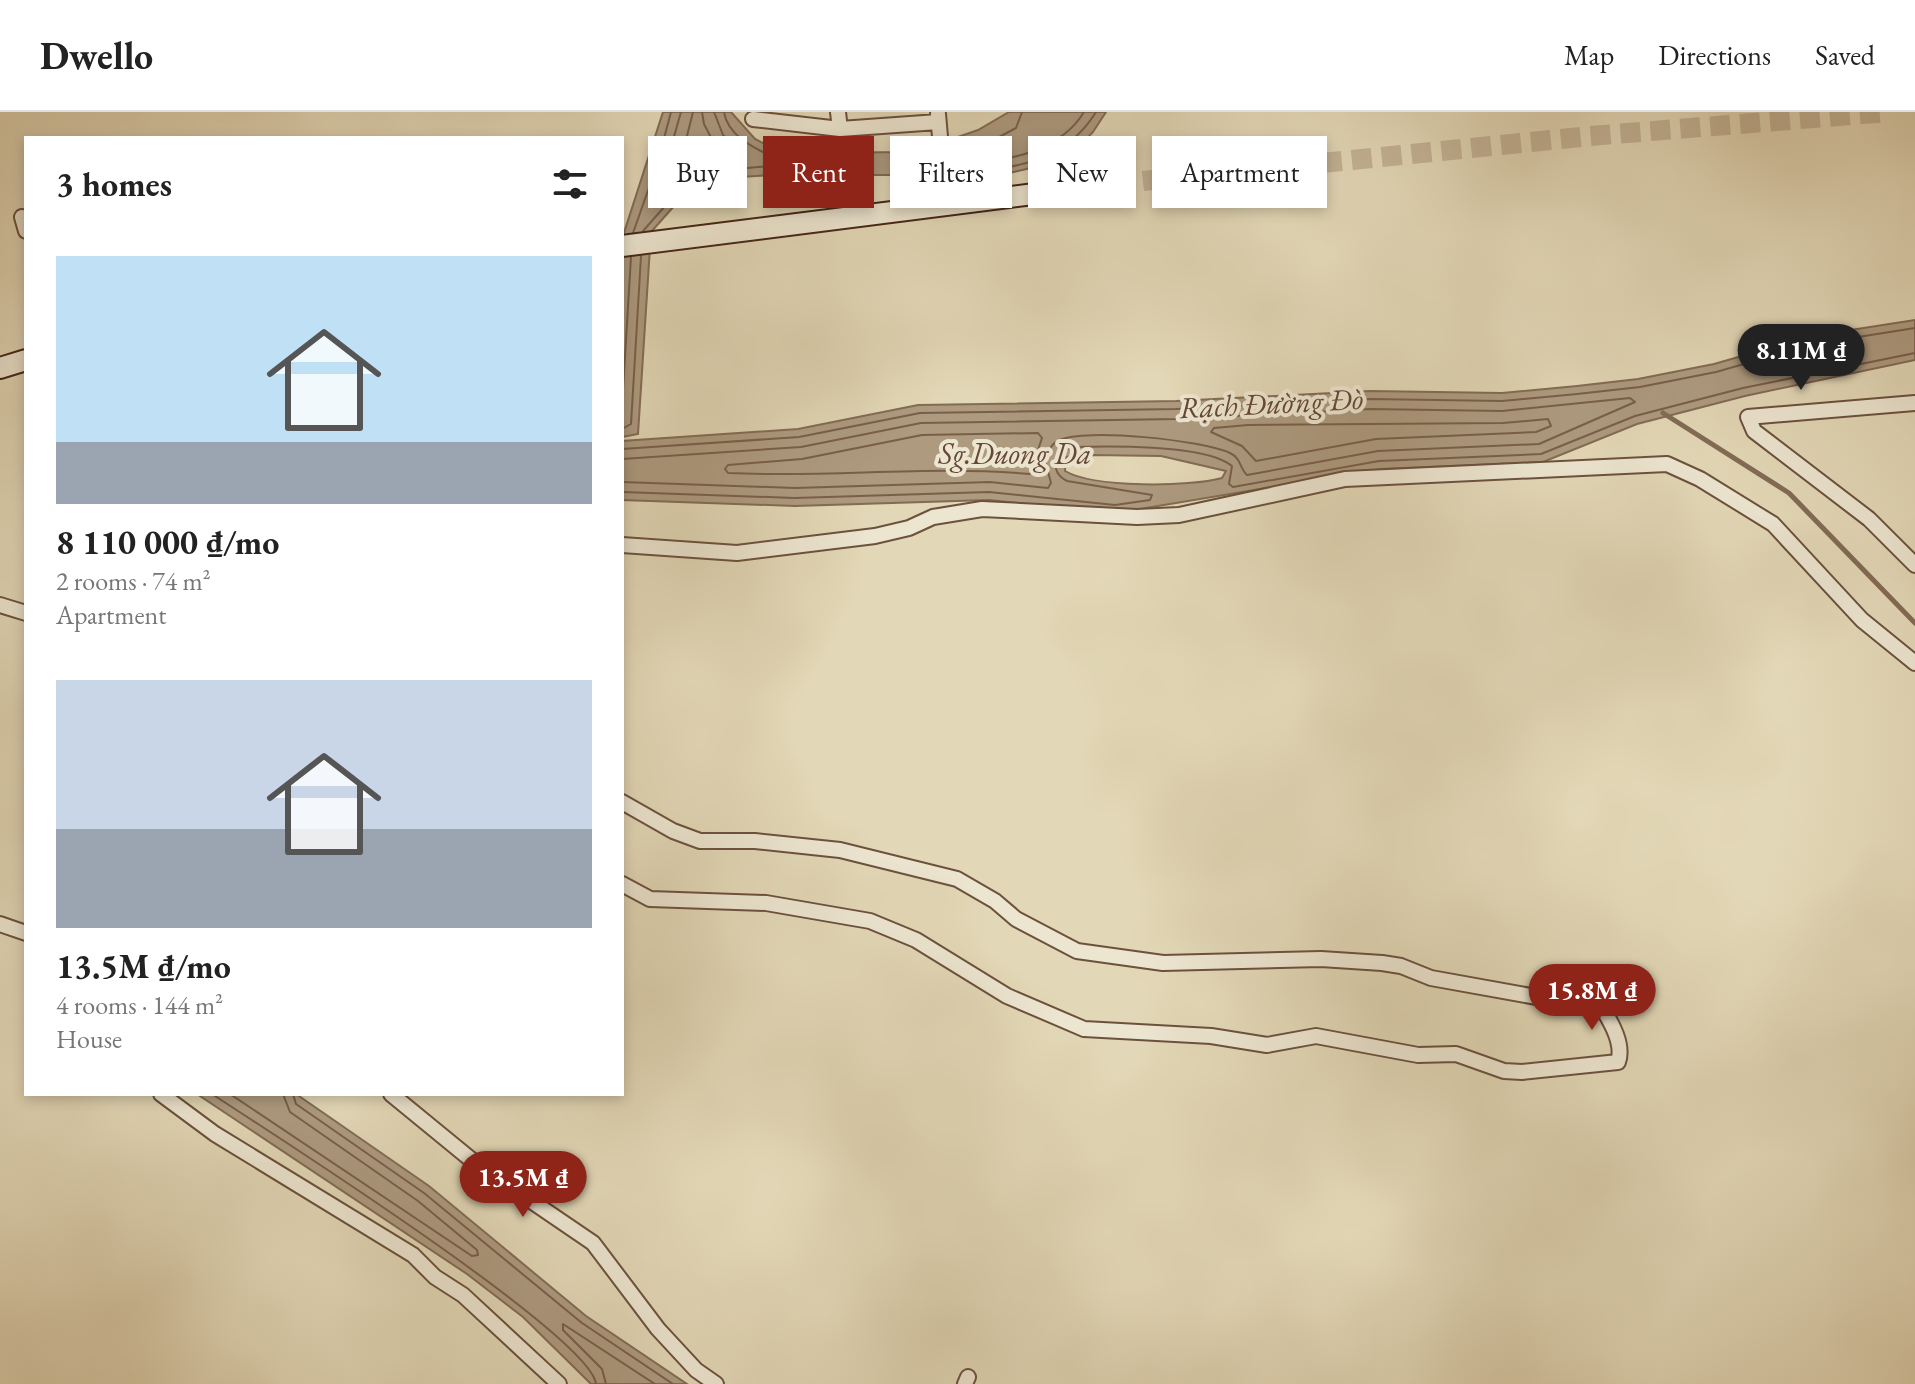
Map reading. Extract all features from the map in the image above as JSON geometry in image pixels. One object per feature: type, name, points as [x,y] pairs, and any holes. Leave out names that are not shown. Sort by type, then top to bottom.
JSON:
[{"type":"main road","points":[[624,246],[920,208]]},
{"type":"main road","points":[[0,368],[24,361]]},
{"type":"street","points":[[838,112],[840,129]]},
{"type":"street","points":[[753,119],[840,129],[938,117]]},
{"type":"street","points":[[1915,403],[1748,417],[1754,431],[1869,519],[1915,565]]},
{"type":"street","points":[[624,545],[737,553],[875,536],[909,528],[933,517],[982,509],[1137,517],[1179,515],[1345,479],[1667,464],[1700,479],[1773,524],[1862,620],[1915,663]]},
{"type":"street","points":[[0,605],[24,612]]},
{"type":"street","points":[[624,803],[673,831],[700,841],[755,841],[840,850],[957,879],[979,890],[1016,919],[1077,951],[1163,963],[1321,959],[1401,966],[1431,978],[1603,1009],[1622,1047],[1618,1062],[1610,1065],[1565,1065],[1522,1072],[1504,1071],[1456,1054],[1418,1055],[1316,1036],[1267,1045],[1211,1036],[1084,1029],[1007,996],[916,940],[870,921],[766,903],[650,899],[624,885]]},
{"type":"street","points":[[0,924],[24,932]]},
{"type":"street","points":[[164,1096],[215,1134],[413,1255],[435,1277],[463,1295],[559,1384]]},
{"type":"street","points":[[393,1096],[474,1162],[593,1243],[658,1329],[696,1370],[716,1384]]},
{"type":"water","points":[[663,112],[731,112],[755,139],[763,143],[763,176],[747,177],[747,136],[655,136]]},
{"type":"water","points":[[1009,112],[1106,112],[1089,136],[1028,136],[1028,169],[1012,172],[1012,136],[961,136]]},
{"type":"water","points":[[874,152],[890,152],[890,175],[874,175]]},
{"type":"water","points":[[648,158],[648,208],[672,208],[651,232],[638,434],[624,437],[624,233]]},
{"type":"water","name":"Sg.Duong Da","points":[[1915,320],[1915,360],[1745,396],[1637,424],[1543,462],[1380,469],[1116,513],[989,500],[795,506],[624,500],[624,441],[798,429],[918,405],[1176,401],[1370,391],[1502,393],[1638,379],[1714,364],[1812,336]],"holes":[[[1091,455],[1161,456],[1226,471],[1222,478],[1166,484],[1097,481],[1065,471],[1066,457]]]},
{"type":"water","points":[[200,1096],[299,1096],[429,1186],[586,1316],[687,1384],[591,1384],[523,1317],[467,1274]]},
{"type":"waterway","points":[[1663,413],[1789,493],[1915,623]]},
{"type":"tunnel","points":[[1136,182],[1590,136],[1889,112]]},
{"type":"water label","name":"Rạch Đường Đò","points":[[1271,403]]}]
